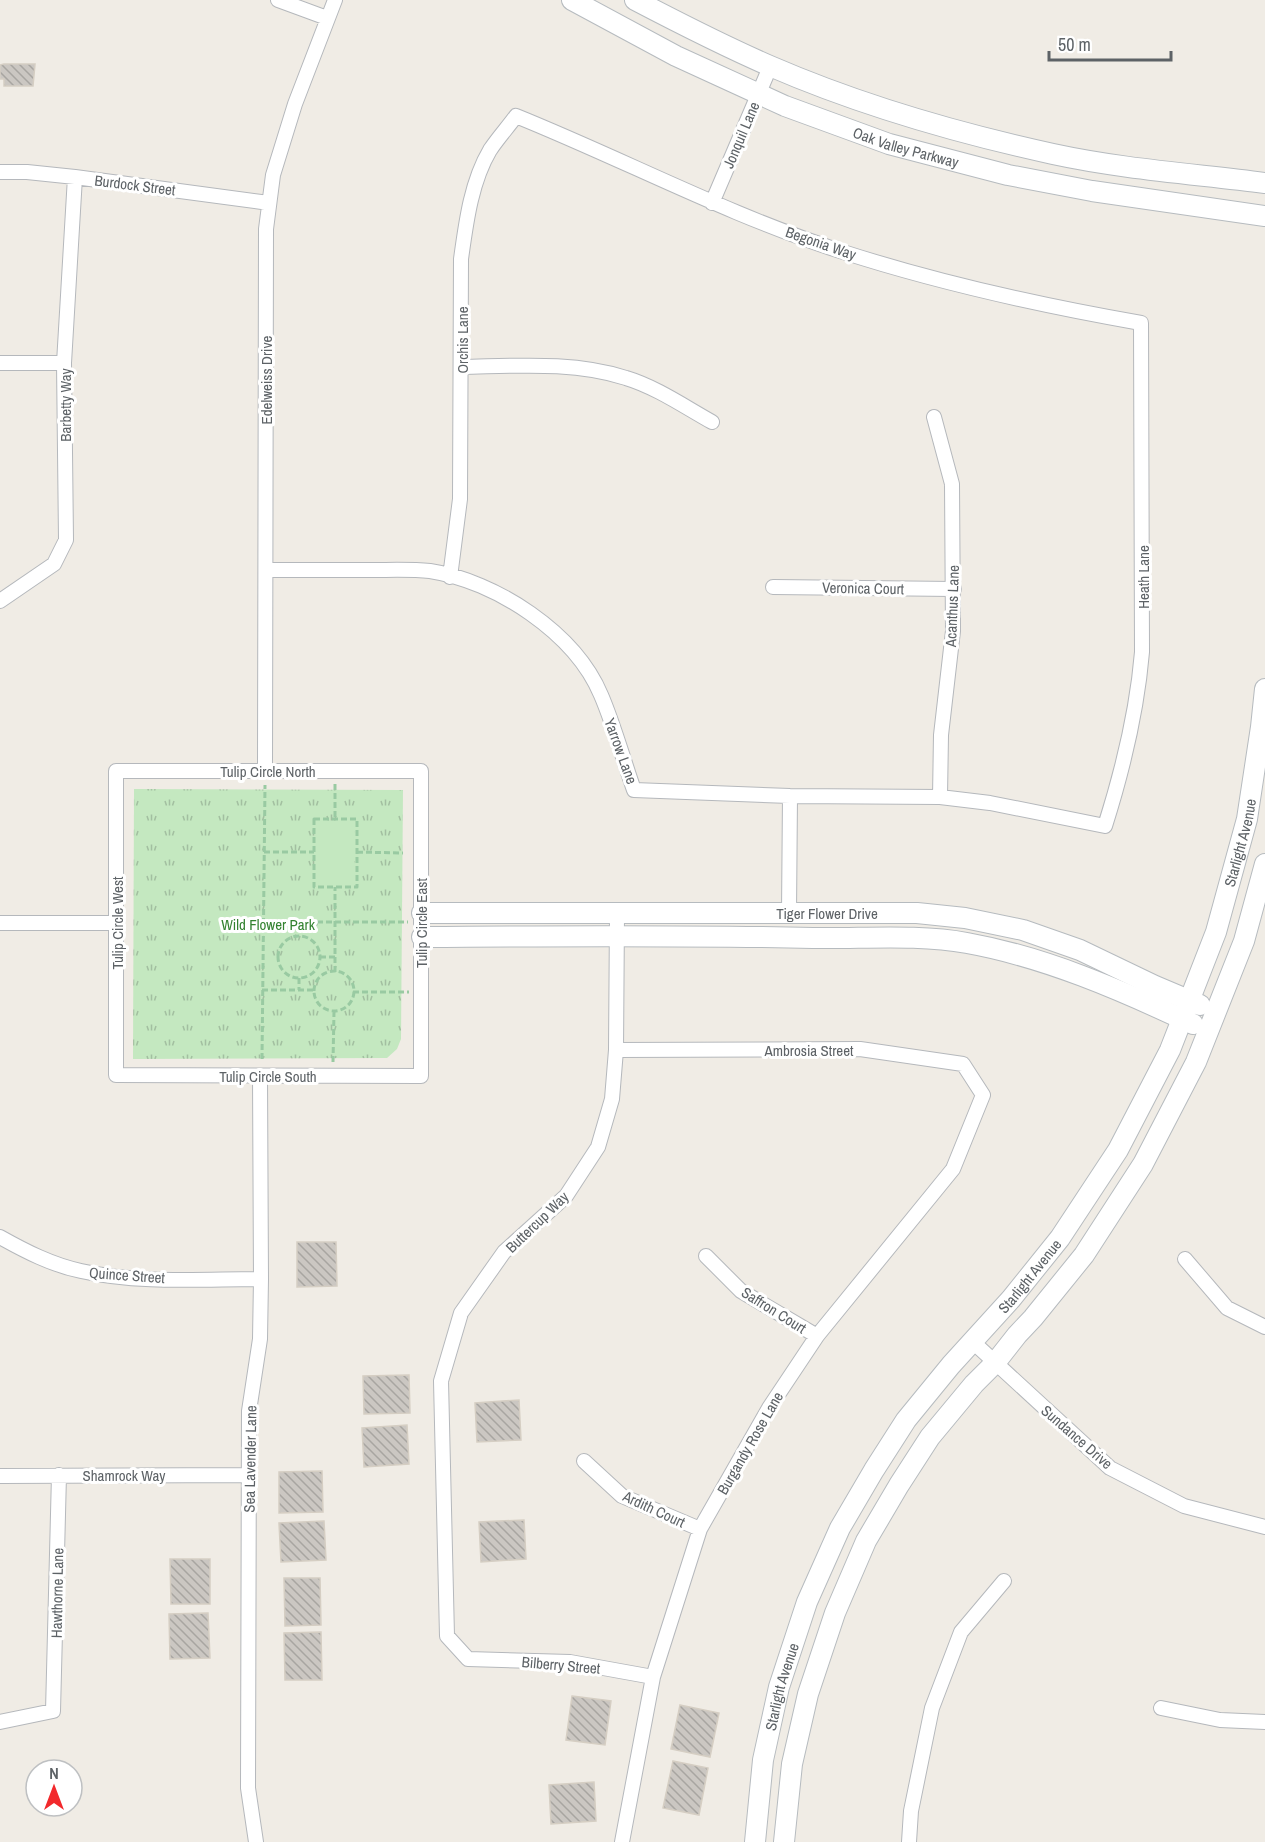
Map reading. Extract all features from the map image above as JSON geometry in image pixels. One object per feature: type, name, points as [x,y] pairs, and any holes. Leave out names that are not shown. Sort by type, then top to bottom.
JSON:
[{"type":"street","points":[[278,0],[327,18]]},
{"type":"street","name":"Edelweiss Drive","points":[[265,771],[266,229],[273,175],[295,104],[335,0]]},
{"type":"street","name":"Oak Valley Parkway","points":[[572,0],[676,56],[785,106],[889,144],[1008,175],[1092,191],[1265,216]]},
{"type":"street","name":"Oak Valley Parkway","points":[[635,0],[770,67],[944,127],[1054,154],[1265,183]]},
{"type":"street","name":"Jonquil Lane","points":[[712,202],[770,67]]},
{"type":"street","name":"Begonia Way","points":[[516,116],[712,202],[838,250],[1009,298],[1140,323]]},
{"type":"street","name":"Orchis Lane","points":[[450,577],[460,499],[461,259],[466,223],[480,175],[490,151],[516,116]]},
{"type":"street","name":"Burdock Street","points":[[0,172],[75,177],[269,203]]},
{"type":"street","name":"Barbetty Way","points":[[0,601],[54,564],[66,540],[64,363],[75,177]]},
{"type":"street","name":"Heath Lane","points":[[1105,826],[1122,771],[1139,684],[1142,652],[1140,323]]},
{"type":"street","points":[[0,363],[64,363]]},
{"type":"street","points":[[462,367],[553,366],[604,372],[627,378],[649,388],[712,422]]},
{"type":"street","name":"Acanthus Lane","points":[[934,417],[952,484],[954,589],[953,631],[941,735],[940,797]]},
{"type":"street","name":"Yarrow Lane","points":[[266,570],[431,572],[480,586],[508,599],[543,622],[581,662],[601,694],[634,790],[790,796],[940,797],[1020,808],[1105,826]]},
{"type":"street","name":"Veronica Court","points":[[773,587],[954,589]]},
{"type":"street","name":"Starlight Avenue","points":[[755,1842],[763,1760],[779,1687],[812,1592],[840,1528],[906,1420],[1060,1238],[1118,1150],[1170,1050],[1216,932],[1247,819],[1262,727],[1265,689]]},
{"type":"street","name":"Tulip Circle North","points":[[116,771],[421,771]]},
{"type":"street","name":"Tulip Circle West","points":[[116,771],[116,1075]]},
{"type":"street","name":"Tulip Circle East","points":[[420,1076],[421,771]]},
{"type":"street","points":[[789,912],[790,796]]},
{"type":"street","name":"Starlight Avenue","points":[[784,1842],[795,1752],[808,1694],[835,1612],[866,1541],[898,1485],[930,1437],[974,1384],[995,1363],[1084,1255],[1143,1164],[1196,1062],[1244,941],[1265,864]]},
{"type":"street","name":"Tiger Flower Drive","points":[[422,924],[617,914],[789,912],[917,914],[965,918],[1023,930],[1080,950],[1186,1009],[1208,1030]]},
{"type":"street","name":"Buttercup Way","points":[[468,1659],[447,1636],[441,1381],[461,1313],[504,1252],[566,1196],[598,1147],[612,1099],[616,1050],[617,914]]},
{"type":"street","points":[[0,923],[117,923]]},
{"type":"street","name":"Tiger Flower Drive","points":[[422,924],[617,936],[926,939],[965,943],[1014,954],[1142,1000],[1215,1012]]},
{"type":"street","name":"Ambrosia Street","points":[[616,1050],[860,1049],[963,1064],[983,1095]]},
{"type":"street","name":"Tulip Circle South","points":[[116,1075],[420,1076]]},
{"type":"street","name":"Sea Lavender Lane","points":[[256,1842],[248,1788],[249,1411],[260,1339],[260,1076]]},
{"type":"street","name":"Burgandy Rose Lane","points":[[622,1842],[653,1677],[700,1529],[769,1408],[817,1336],[953,1169],[983,1095]]},
{"type":"street","name":"Quince Street","points":[[0,1237],[35,1256],[79,1271],[125,1277],[261,1279]]},
{"type":"street","name":"Saffron Court","points":[[706,1256],[741,1291],[817,1336]]},
{"type":"street","points":[[1185,1259],[1227,1308],[1265,1327]]},
{"type":"street","name":"Sundance Drive","points":[[973,1342],[1110,1468],[1184,1506],[1265,1527]]},
{"type":"street","name":"Ardith Court","points":[[584,1461],[622,1496],[700,1529]]},
{"type":"street","name":"Hawthorne Lane","points":[[0,1722],[53,1711],[59,1475]]},
{"type":"street","name":"Shamrock Way","points":[[0,1476],[249,1475]]},
{"type":"street","points":[[909,1842],[911,1811],[932,1708],[961,1632],[1004,1581]]},
{"type":"street","name":"Bilberry Street","points":[[468,1659],[570,1662],[653,1677]]},
{"type":"street","points":[[1161,1708],[1220,1720],[1265,1722]]},
{"type":"path","points":[[262,1059],[265,771]]},
{"type":"path","points":[[335,771],[335,819]]},
{"type":"path","points":[[314,819],[357,819],[357,886],[314,886],[314,852],[314,819]]},
{"type":"path","points":[[264,852],[314,852]]},
{"type":"path","points":[[357,852],[403,853]]},
{"type":"path","points":[[335,886],[335,972]]},
{"type":"path","points":[[262,921],[422,924]]},
{"type":"path","points":[[294,937],[307,938],[317,948],[320,957],[313,973],[299,978],[288,975],[279,964],[278,957],[282,945],[294,937]]},
{"type":"path","points":[[320,957],[335,957]]},
{"type":"path","points":[[335,972],[349,979],[353,992],[349,1004],[334,1011],[320,1006],[316,1001],[314,990],[320,978],[325,974],[335,972]]},
{"type":"path","points":[[299,978],[299,990]]},
{"type":"path","points":[[262,990],[314,990]]},
{"type":"path","points":[[353,992],[420,992]]},
{"type":"path","points":[[333,1076],[334,1011]]},
{"type":"green space","name":"Wild Flower Park","points":[[134,789],[403,790],[401,1039],[397,1049],[387,1058],[133,1059]]},
{"type":"green space","points":[[316,821],[355,821],[354,885],[316,885]]},
{"type":"building","points":[[35,64],[33,86],[4,86],[4,79],[0,79],[0,65]]},
{"type":"building","points":[[297,1242],[336,1242],[337,1286],[297,1287]]},
{"type":"building","points":[[409,1375],[410,1413],[364,1414],[363,1376]]},
{"type":"building","points":[[519,1400],[521,1440],[477,1442],[475,1403]]},
{"type":"building","points":[[407,1425],[409,1464],[364,1467],[362,1428]]},
{"type":"building","points":[[322,1471],[323,1512],[279,1513],[279,1472]]},
{"type":"building","points":[[524,1520],[526,1559],[481,1562],[479,1522]]},
{"type":"building","points":[[324,1521],[326,1560],[281,1562],[279,1523]]},
{"type":"building","points":[[170,1559],[210,1559],[210,1604],[171,1604]]},
{"type":"building","points":[[284,1578],[320,1578],[321,1625],[285,1626]]},
{"type":"building","points":[[208,1613],[210,1658],[170,1659],[169,1614]]},
{"type":"building","points":[[321,1632],[322,1680],[285,1680],[284,1633]]},
{"type":"building","points":[[572,1696],[611,1701],[605,1745],[566,1740]]},
{"type":"building","points":[[680,1705],[719,1713],[710,1757],[671,1749]]},
{"type":"building","points":[[673,1761],[708,1768],[699,1815],[663,1808]]},
{"type":"building","points":[[594,1782],[596,1821],[551,1824],[549,1785]]}]
